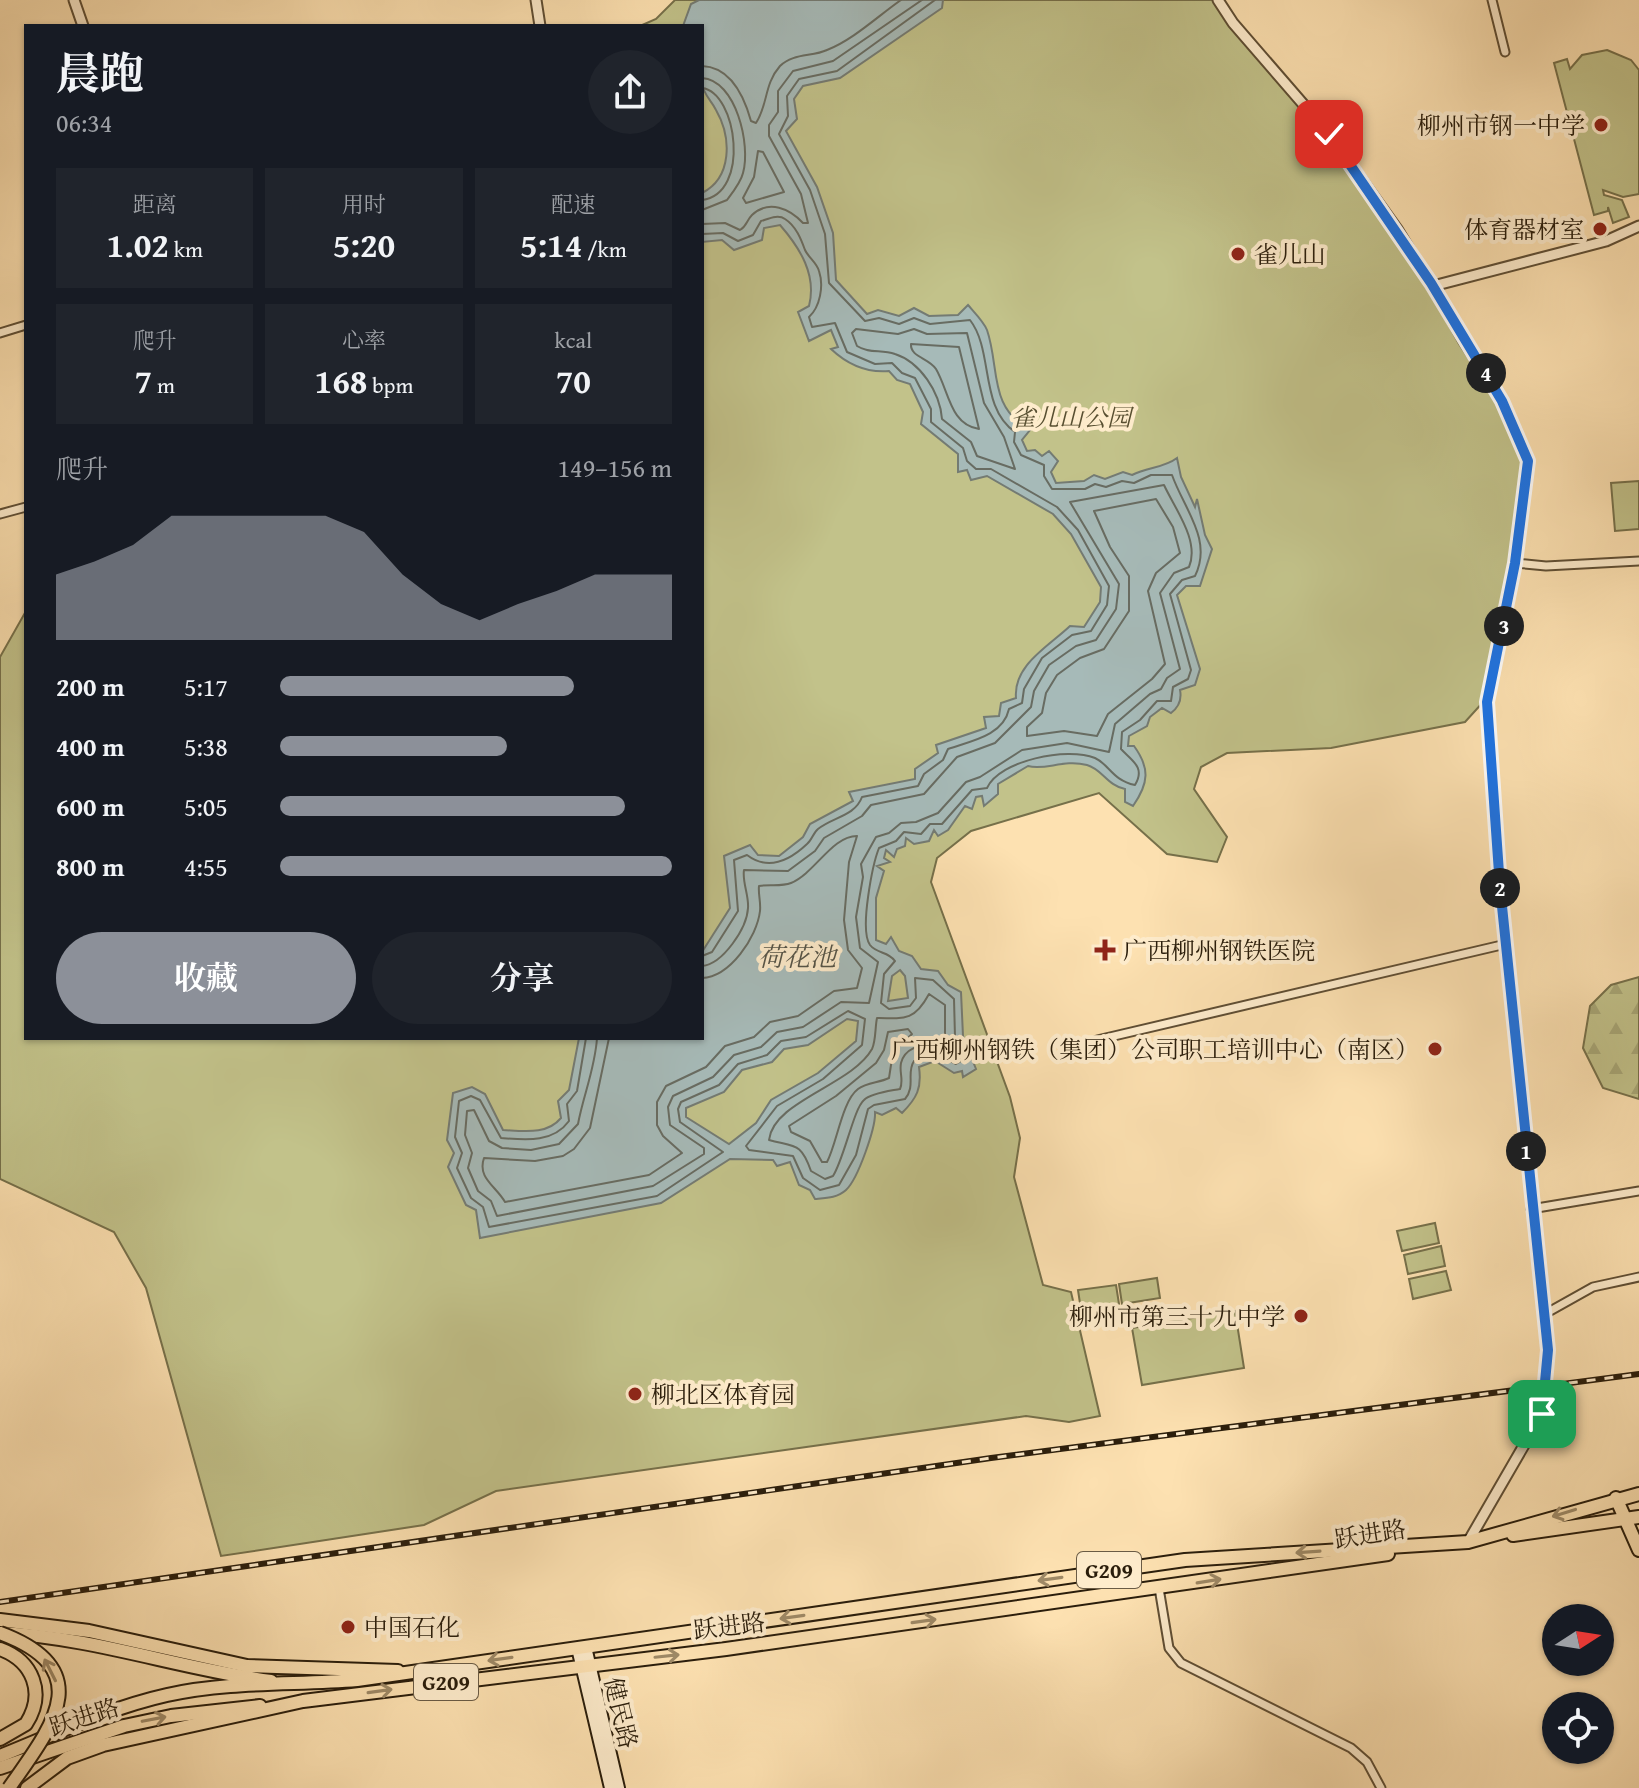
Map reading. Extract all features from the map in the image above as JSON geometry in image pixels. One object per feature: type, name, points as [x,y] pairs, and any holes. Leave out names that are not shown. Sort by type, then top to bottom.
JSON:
[{"type":"main road","name":"跃进路","points":[[0,1633],[95,1644],[215,1672],[295,1679],[357,1680],[1185,1560],[1468,1542],[1639,1494]]},
{"type":"main road","points":[[1616,1498],[1632,1518],[1639,1550]]},
{"type":"main road","name":"跃进路","points":[[0,1768],[144,1721],[584,1664],[726,1649],[1632,1518]]},
{"type":"main road","points":[[0,1620],[79,1629],[295,1679]]},
{"type":"main road","points":[[0,1633],[29,1644],[44,1658],[54,1675],[59,1702],[49,1732],[9,1788]]},
{"type":"main road","name":"健民路","points":[[582,1648],[610,1788]]},
{"type":"main road","points":[[0,1649],[16,1655],[27,1666],[36,1694],[26,1724],[0,1739]]},
{"type":"main road","name":"健民路","points":[[584,1664],[619,1788]]},
{"type":"main road","name":"G209","points":[[0,1756],[121,1708],[167,1695],[295,1679]]},
{"type":"main road","name":"G209","points":[[27,1788],[67,1758],[137,1736],[303,1701]]},
{"type":"street","points":[[74,0],[82,24]]},
{"type":"street","points":[[536,0],[540,24]]},
{"type":"street","points":[[1218,0],[1233,23],[1329,134],[1433,286],[1502,401],[1528,461],[1515,563],[1487,702],[1506,944],[1531,1209],[1548,1350],[1542,1414],[1468,1542]]},
{"type":"street","points":[[1492,0],[1505,52]]},
{"type":"street","points":[[1433,286],[1606,241],[1639,226]]},
{"type":"street","points":[[0,333],[24,326]]},
{"type":"street","points":[[0,514],[24,508]]},
{"type":"street","points":[[1515,563],[1546,566],[1639,561]]},
{"type":"street","points":[[1097,1040],[1506,944]]},
{"type":"street","points":[[1531,1209],[1639,1191]]},
{"type":"street","points":[[1543,1315],[1593,1287],[1639,1277]]},
{"type":"street","points":[[1159,1588],[1169,1648],[1181,1663],[1351,1748],[1367,1762],[1381,1788]]},
{"type":"green space","name":"雀儿山公园","points":[[675,0],[1213,0],[1327,135],[1426,284],[1459,344],[1498,403],[1525,463],[1512,563],[1485,700],[1465,722],[1331,748],[1227,753],[1201,767],[1194,789],[1227,837],[1217,862],[1167,854],[1099,793],[971,831],[937,858],[931,882],[1010,1097],[1020,1138],[1014,1177],[1043,1285],[1071,1292],[1100,1416],[1069,1422],[1026,1416],[496,1491],[424,1525],[221,1556],[146,1288],[114,1232],[0,1179],[0,657],[24,615],[24,1040],[704,1040],[704,24],[645,24],[656,19]]},
{"type":"green space","name":"柳州市钢一中学","points":[[1607,50],[1631,60],[1639,70],[1639,194],[1623,197],[1603,190],[1604,195],[1622,200],[1629,217],[1613,223],[1608,207],[1608,211],[1594,215],[1554,63],[1567,59],[1570,69],[1582,55]]},
{"type":"green space","points":[[1639,481],[1639,529],[1615,531],[1611,483]]},
{"type":"green space","points":[[1639,977],[1639,1099],[1603,1088],[1583,1048],[1590,1006],[1611,985]]},
{"type":"green space","points":[[1435,1223],[1439,1243],[1402,1251],[1397,1231]]},
{"type":"green space","points":[[1441,1246],[1445,1266],[1408,1274],[1404,1255]]},
{"type":"green space","points":[[1446,1271],[1451,1290],[1413,1299],[1409,1279]]},
{"type":"green space","points":[[1157,1278],[1160,1298],[1122,1304],[1119,1284]]},
{"type":"green space","points":[[1116,1285],[1119,1304],[1081,1310],[1078,1290]]},
{"type":"green space","points":[[1235,1311],[1244,1368],[1142,1385],[1132,1328]]},
{"type":"water","name":"荷花池","points":[[699,0],[943,0],[942,8],[840,78],[803,86],[794,99],[797,119],[786,131],[817,187],[833,233],[836,280],[867,314],[878,310],[899,316],[914,308],[929,316],[958,315],[968,305],[987,330],[1001,398],[1007,410],[1030,430],[1022,440],[1027,451],[1035,450],[1042,456],[1049,451],[1058,461],[1051,472],[1056,483],[1084,481],[1094,475],[1105,479],[1123,472],[1132,475],[1177,458],[1181,477],[1195,507],[1197,499],[1205,535],[1212,549],[1200,586],[1186,586],[1177,595],[1200,669],[1195,685],[1180,690],[1180,700],[1174,711],[1171,713],[1162,708],[1150,717],[1147,726],[1129,736],[1128,746],[1134,746],[1139,754],[1146,776],[1133,806],[1125,802],[1125,789],[1114,785],[1087,765],[1028,766],[998,784],[998,794],[984,806],[982,796],[976,797],[972,809],[965,806],[948,830],[938,836],[934,830],[929,841],[914,844],[906,838],[905,846],[897,849],[894,857],[886,850],[884,858],[890,862],[877,866],[884,871],[876,898],[876,940],[886,944],[891,937],[899,951],[912,956],[921,969],[938,971],[948,985],[961,992],[963,1036],[976,1069],[963,1077],[962,1071],[954,1073],[935,1061],[919,1067],[917,1092],[902,1113],[896,1108],[882,1115],[875,1112],[865,1152],[846,1190],[835,1196],[815,1199],[810,1190],[799,1185],[790,1162],[777,1166],[773,1160],[730,1159],[661,1203],[480,1238],[476,1210],[466,1205],[448,1167],[454,1153],[447,1140],[453,1093],[472,1087],[485,1094],[503,1130],[542,1130],[561,1118],[558,1101],[569,1090],[579,1040],[704,1040],[704,949],[730,908],[724,856],[750,845],[758,855],[779,856],[803,837],[810,824],[853,801],[849,792],[915,779],[915,769],[938,753],[936,745],[986,728],[984,717],[999,716],[1001,703],[1016,698],[1020,676],[1026,666],[1070,626],[1084,627],[1100,602],[1101,587],[1071,534],[1053,514],[987,476],[971,480],[967,470],[958,472],[958,454],[921,424],[923,412],[910,384],[897,380],[889,371],[865,369],[844,359],[831,349],[838,347],[831,330],[809,341],[798,312],[809,306],[809,273],[794,243],[780,225],[764,228],[762,240],[734,250],[722,240],[704,242],[704,192],[719,178],[724,168],[727,145],[721,121],[704,89],[704,24],[684,24],[691,4]],"holes":[[[900,970],[905,976],[908,998],[888,1001],[892,976]],[[847,1019],[858,1021],[856,1041],[818,1073],[771,1100],[756,1123],[729,1144],[686,1117],[686,1108],[724,1092],[742,1070],[772,1062],[784,1049],[808,1045]]]},
{"type":"railway","points":[[0,1602],[991,1458],[1639,1374]]},
{"type":"place","name":"柳州市钢一中学","points":[[1601,125]]},
{"type":"place","name":"体育器材室","points":[[1600,229]]},
{"type":"place","name":"雀儿山","points":[[1238,254]]},
{"type":"place","name":"广西柳州钢铁医院","points":[[1105,950]]},
{"type":"place","name":"广西柳州钢铁（集团）公司职工培训中心（南区）","points":[[1435,1049]]},
{"type":"place","name":"柳州市第三十九中学","points":[[1301,1316]]},
{"type":"place","name":"柳北区体育园","points":[[635,1394]]},
{"type":"place","name":"中国石化","points":[[348,1627]]},
{"type":"route","points":[[1329,134],[1397,229],[1431,283],[1502,401],[1528,461],[1515,563],[1487,702],[1492,803],[1538,1282],[1548,1350],[1542,1414]]}]
